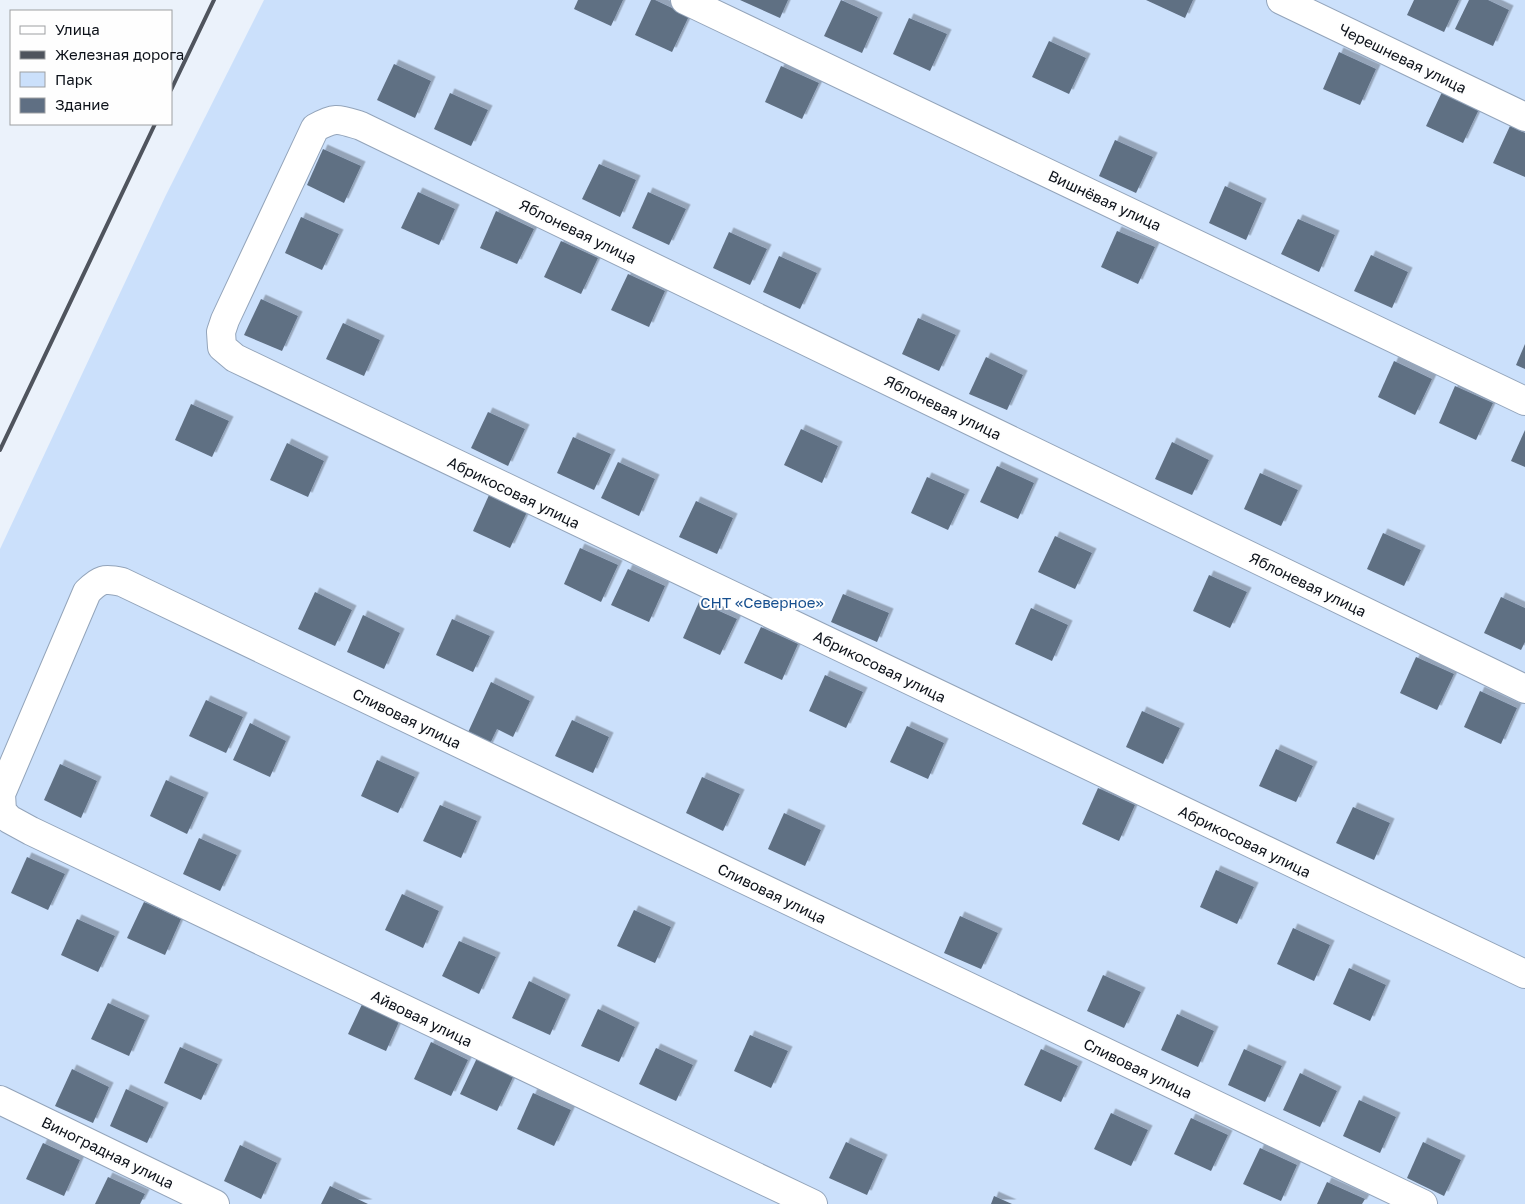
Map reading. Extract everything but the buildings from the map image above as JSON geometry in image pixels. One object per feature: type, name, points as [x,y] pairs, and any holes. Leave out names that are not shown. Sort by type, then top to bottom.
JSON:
[{"type":"street","name":"Вишнёвая улица","points":[[684,0],[1525,401]]},
{"type":"street","name":"Черешневая улица","points":[[1281,0],[1525,117]]},
{"type":"street","name":"Яблоневая улица","points":[[235,358],[222,347],[221,332],[225,320],[315,128],[332,118],[361,126],[1525,689]]},
{"type":"street","name":"Абрикосовая улица","points":[[235,358],[1525,974]]},
{"type":"street","name":"Айвовая улица","points":[[122,582],[106,579],[96,583],[87,592],[1,794],[2,811],[9,819],[812,1204]]},
{"type":"street","name":"Сливовая улица","points":[[122,582],[1423,1204]]},
{"type":"street","name":"Виноградная улица","points":[[0,1100],[215,1204]]},
{"type":"green space","name":"СНТ «Северное»","points":[[264,0],[1525,0],[1525,1204],[0,1204],[0,549],[165,197]]},
{"type":"railway","points":[[172,88],[214,0]]},
{"type":"railway","points":[[0,450],[155,125]]}]
